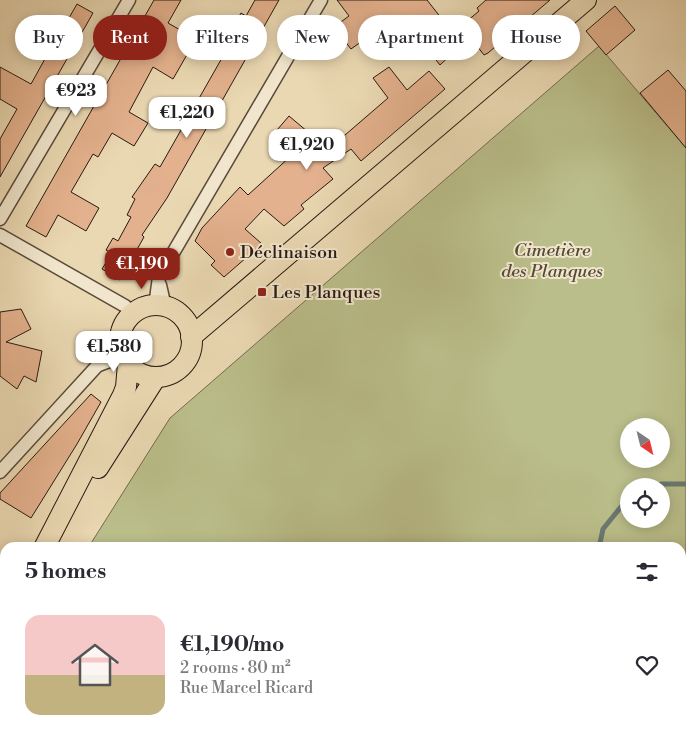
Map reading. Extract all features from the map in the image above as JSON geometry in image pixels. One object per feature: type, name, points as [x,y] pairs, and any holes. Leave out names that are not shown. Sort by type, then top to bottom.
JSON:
[{"type":"main road","points":[[191,337],[586,0]]},
{"type":"main road","points":[[48,542],[123,395],[124,353],[122,328],[133,314],[144,308],[160,306],[175,311],[189,327],[191,349],[182,365],[168,375],[156,377],[136,371],[124,353]]},
{"type":"main road","points":[[183,318],[216,316]]},
{"type":"main road","points":[[49,542],[156,377]]},
{"type":"street","points":[[0,219],[129,0]]},
{"type":"street","points":[[160,306],[159,277],[321,0]]},
{"type":"street","points":[[0,235],[125,306],[133,314]]},
{"type":"street","points":[[0,472],[97,366],[124,353]]},
{"type":"street","points":[[97,366],[124,353]]},
{"type":"green space","name":"Cimetière des Planques","points":[[599,46],[686,148],[686,542],[92,542],[170,418]]},
{"type":"building","points":[[154,0],[181,0],[168,23],[177,28],[177,60],[184,60],[173,79],[153,67],[129,112],[148,123],[134,146],[112,133],[98,157],[93,154],[71,192],[99,208],[86,231],[58,215],[46,237],[26,226],[120,60],[167,60],[167,15],[146,15]]},
{"type":"building","points":[[255,0],[279,0],[267,21],[267,15],[247,15]]},
{"type":"building","points":[[337,0],[427,0],[439,15],[358,15],[358,44],[351,49],[348,45],[349,16]]},
{"type":"building","points":[[486,0],[550,0],[532,15],[492,15],[492,50],[484,55],[482,52],[482,15],[474,15],[479,11],[477,8]]},
{"type":"building","points":[[77,4],[93,13],[83,31],[83,15],[71,15]]},
{"type":"building","points":[[615,6],[635,30],[606,55],[586,31]]},
{"type":"building","points":[[44,60],[66,60],[0,177],[0,139],[17,109],[0,99],[0,67],[31,84]]},
{"type":"building","points":[[221,60],[245,60],[167,198],[142,235],[144,237],[120,280],[102,269],[112,253],[106,250],[113,238],[118,241],[131,217],[127,215],[135,199],[132,197],[155,164],[160,167]]},
{"type":"building","points":[[436,60],[445,60],[440,65]]},
{"type":"building","points":[[389,67],[407,90],[429,71],[445,89],[361,161],[351,149],[323,168],[333,179],[301,205],[304,209],[284,226],[264,209],[245,229],[262,244],[224,277],[211,265],[215,261],[195,241],[202,228],[240,187],[248,195],[292,155],[271,137],[289,116],[308,132],[300,141],[316,160],[388,98],[373,78]]},
{"type":"building","points":[[668,70],[686,91],[686,148],[640,93]]},
{"type":"building","points":[[21,309],[31,329],[6,342],[42,351],[36,382],[24,376],[17,389],[0,376],[0,312]]},
{"type":"building","points":[[91,394],[101,402],[31,518],[0,499],[0,493]]},
{"type":"waterway","points":[[670,484],[686,484]]},
{"type":"waterway","points":[[600,542],[603,529],[620,508]]},
{"type":"place","name":"Déclinaison","points":[[230,252]]},
{"type":"place","name":"Les Planques","points":[[262,292]]}]
